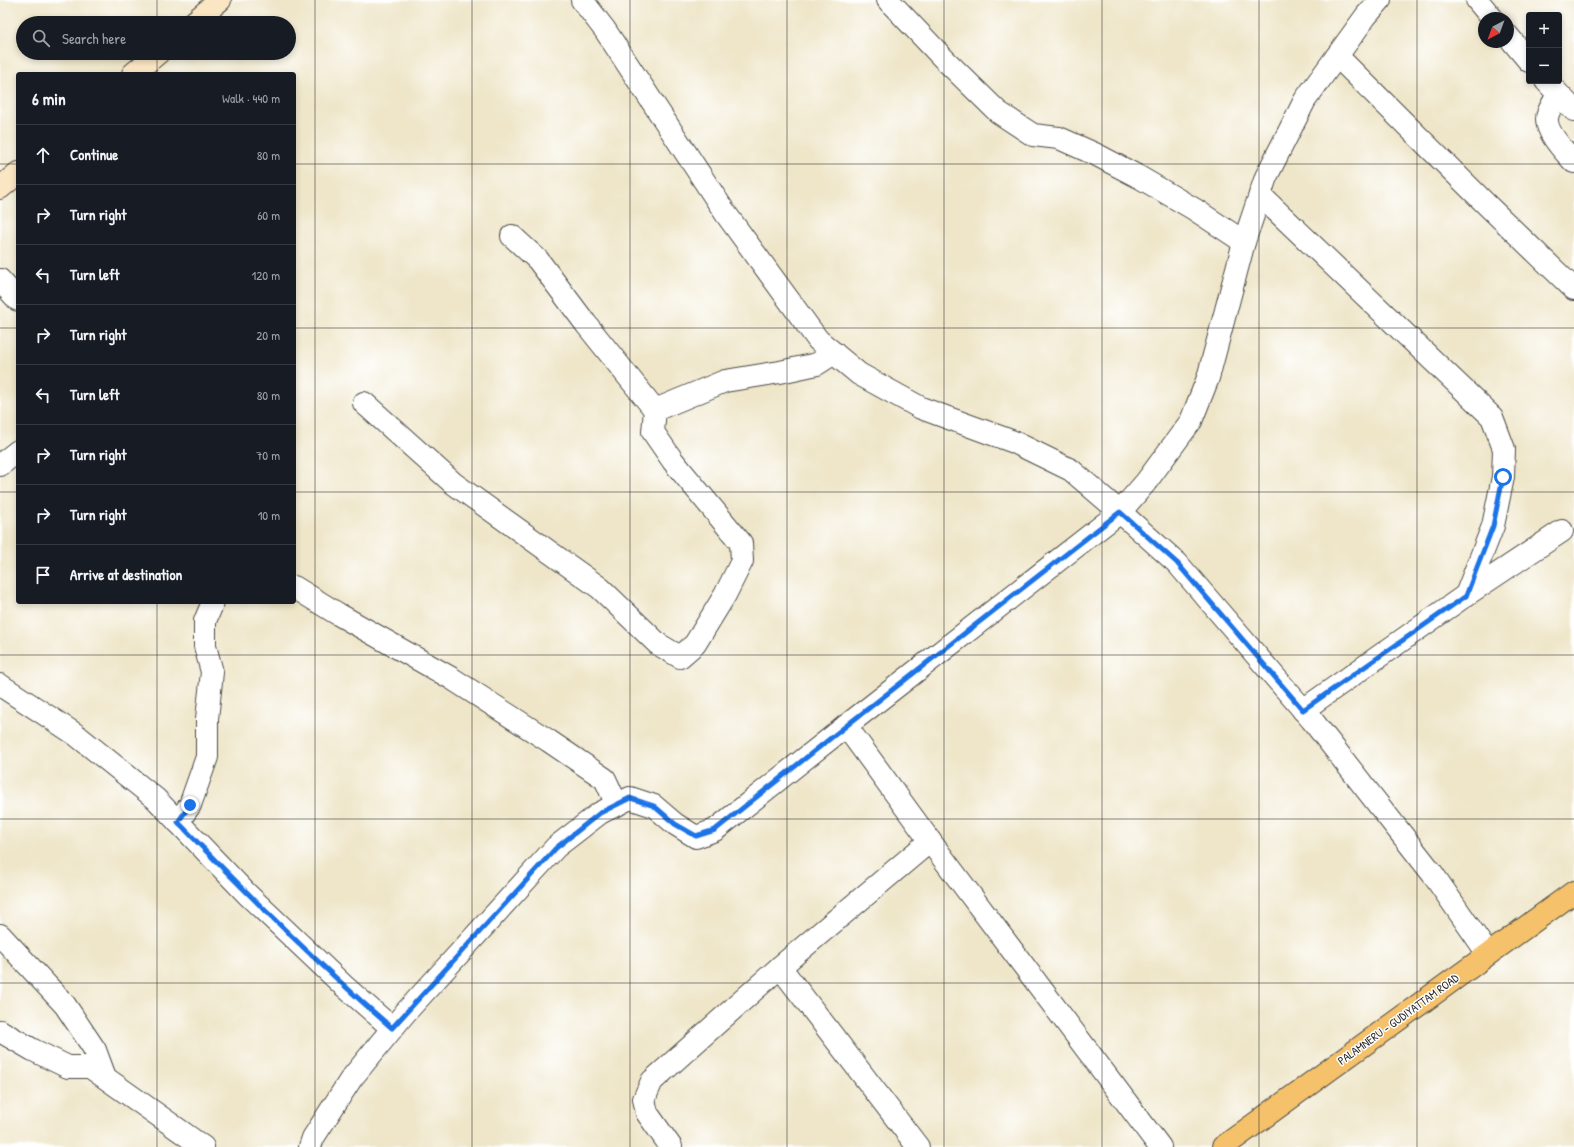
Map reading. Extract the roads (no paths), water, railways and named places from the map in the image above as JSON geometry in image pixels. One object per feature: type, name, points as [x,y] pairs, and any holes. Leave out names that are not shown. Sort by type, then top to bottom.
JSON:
[{"type":"main road","name":"PALAMNERU - GUDIYATTAM ROAD","points":[[1222,1147],[1574,892]]},
{"type":"street","points":[[201,16],[220,0]]},
{"type":"street","points":[[582,0],[604,30],[726,214],[818,340],[858,374],[921,408],[1014,442],[1071,470],[1177,563],[1303,710],[1432,873],[1488,954]]},
{"type":"street","points":[[888,0],[943,58],[998,112],[1033,135],[1058,138],[1097,155],[1132,173],[1194,209],[1244,242]]},
{"type":"street","points":[[310,1147],[314,1138],[351,1079],[392,1028],[556,848],[600,813],[630,798],[654,806],[675,824],[696,836],[715,830],[1120,512],[1146,482],[1191,422],[1208,378],[1244,242],[1266,177],[1305,100],[1366,16],[1380,0]]},
{"type":"street","points":[[1477,0],[1487,12]]},
{"type":"street","points":[[1514,43],[1526,57]]},
{"type":"street","points":[[1337,56],[1574,289]]},
{"type":"street","points":[[136,72],[150,60]]},
{"type":"street","points":[[1552,88],[1574,110]]},
{"type":"street","points":[[1552,88],[1547,115],[1548,129],[1563,150],[1574,162]]},
{"type":"street","points":[[0,188],[16,175]]},
{"type":"street","points":[[1260,194],[1492,417],[1504,450],[1503,477],[1493,526],[1466,596]]},
{"type":"street","points":[[364,403],[453,483],[600,588],[658,644],[680,657],[695,644],[725,596],[742,561],[741,543],[673,461],[653,432],[655,410],[586,324],[538,260],[512,236]]},
{"type":"street","points":[[0,280],[16,298]]},
{"type":"street","points":[[655,410],[725,381],[780,372],[816,364],[834,353]]},
{"type":"street","points":[[0,466],[16,452]]},
{"type":"street","points":[[1303,710],[1562,531]]},
{"type":"street","points":[[296,588],[338,614],[451,678],[604,779],[617,805]]},
{"type":"street","points":[[178,822],[190,805],[207,757],[207,719],[212,672],[205,646],[205,621],[212,604]]},
{"type":"street","points":[[0,684],[75,734],[156,799],[247,894],[344,986],[392,1028]]},
{"type":"street","points":[[846,726],[930,842],[1160,1147]]},
{"type":"street","points":[[671,1147],[646,1113],[644,1099],[652,1081],[780,967],[930,842]]},
{"type":"street","points":[[0,935],[65,1005],[95,1050],[105,1077]]},
{"type":"street","points":[[780,967],[918,1147]]},
{"type":"street","points":[[0,1030],[33,1050],[68,1067],[90,1067],[203,1147]]}]
